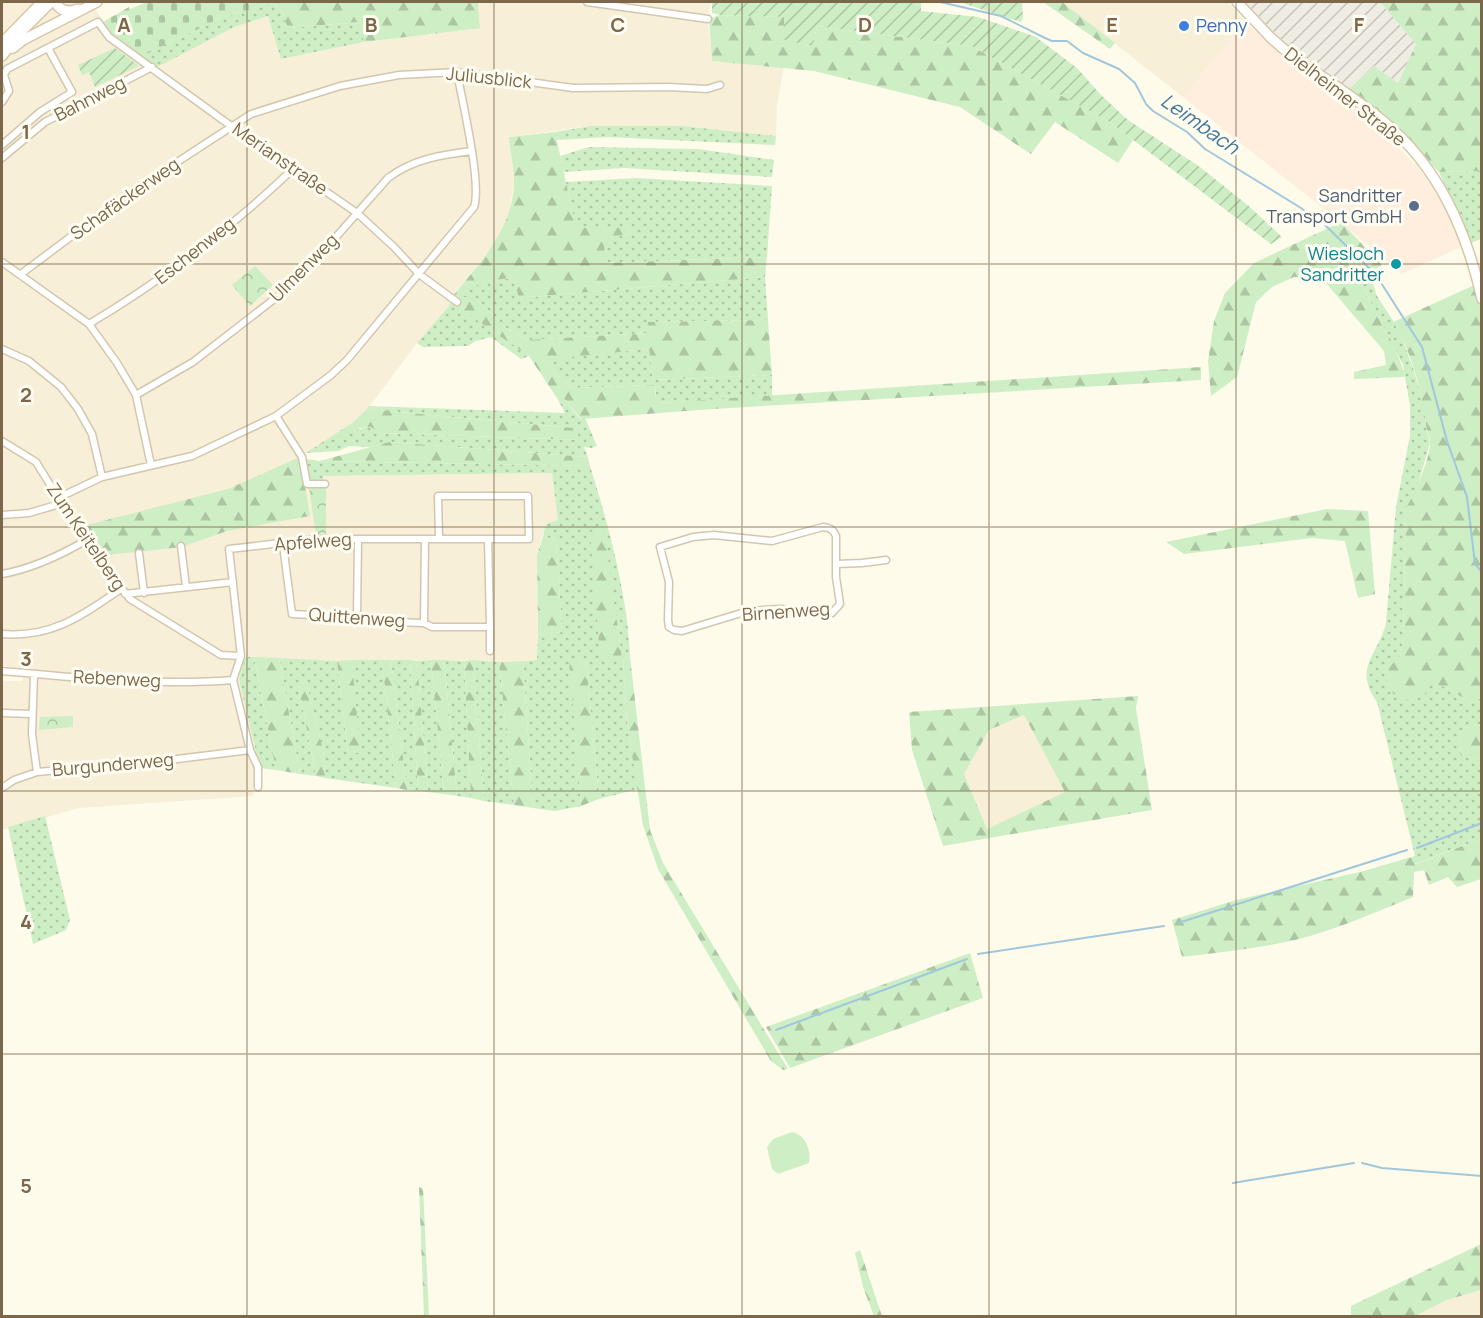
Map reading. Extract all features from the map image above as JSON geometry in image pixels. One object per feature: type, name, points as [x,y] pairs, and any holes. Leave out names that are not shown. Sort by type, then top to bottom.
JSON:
[{"type":"main road","points":[[4,47],[42,2]]},
{"type":"main road","points":[[4,47],[51,2]]},
{"type":"main road","points":[[55,2],[62,10],[70,12],[96,2]]},
{"type":"main road","points":[[4,47],[13,48],[18,43],[96,2]]},
{"type":"main road","name":"Dielheimer Straße","points":[[1237,2],[1286,51],[1384,121],[1413,150],[1434,176],[1462,231],[1482,299]]},
{"type":"street","points":[[587,2],[708,19]]},
{"type":"street","name":"Merianstraße","points":[[48,48],[98,22],[109,37],[231,126],[357,213],[419,274],[457,303]]},
{"type":"street","points":[[2,102],[9,91],[4,75],[7,69],[48,48],[72,92],[40,112],[2,145]]},
{"type":"street","name":"Bahnweg","points":[[2,158],[45,122],[152,67]]},
{"type":"street","points":[[58,498],[102,477],[192,456],[276,416],[331,375],[347,360],[474,207],[476,192],[471,151],[457,72]]},
{"type":"street","name":"Juliusblick","points":[[231,126],[251,114],[340,86],[399,75],[457,72],[573,88],[707,89],[720,85]]},
{"type":"street","name":"Schafäckerweg","points":[[21,274],[126,196],[231,126]]},
{"type":"street","name":"Ulmenweg","points":[[136,395],[193,362],[268,305],[314,262],[388,178],[400,169],[439,156],[471,151]]},
{"type":"street","name":"Eschenweg","points":[[89,324],[142,292],[196,252],[261,199],[294,168]]},
{"type":"street","points":[[2,262],[89,324],[117,363],[136,395],[151,465]]},
{"type":"street","points":[[2,349],[29,361],[61,387],[78,409],[92,434],[102,477]]},
{"type":"street","points":[[276,416],[302,457],[307,484],[325,484]]},
{"type":"street","name":"Zum Keitelberg","points":[[2,441],[36,462],[85,541],[123,592],[158,617],[221,655],[241,656]]},
{"type":"street","name":"Apfelweg","points":[[233,680],[241,656],[229,549],[316,539],[439,539],[488,539],[529,539],[528,496],[438,496],[439,539]]},
{"type":"street","points":[[2,515],[29,513],[63,503]]},
{"type":"street","name":"Birnenweg","points":[[823,527],[829,528],[836,536],[836,564],[840,604],[832,613],[780,609],[748,611],[682,631],[669,627],[669,582],[660,547],[693,537],[714,535],[772,541],[823,527]]},
{"type":"street","points":[[357,617],[358,539]]},
{"type":"street","points":[[424,623],[425,539]]},
{"type":"street","points":[[488,539],[490,651]]},
{"type":"street","points":[[2,574],[38,564],[63,554],[85,541]]},
{"type":"street","name":"Quittenweg","points":[[283,544],[292,614],[357,617],[357,621],[424,623],[432,627],[490,627]]},
{"type":"street","points":[[182,546],[186,588]]},
{"type":"street","points":[[139,552],[144,593]]},
{"type":"street","points":[[836,564],[862,564],[886,560]]},
{"type":"street","points":[[2,634],[17,635],[54,628],[74,620],[123,592],[144,593],[233,582]]},
{"type":"street","name":"Rebenweg","points":[[2,671],[195,683],[233,680]]},
{"type":"street","name":"Burgunderweg","points":[[34,674],[32,734],[37,772],[153,762],[250,750]]},
{"type":"street","points":[[233,680],[250,750],[258,767],[258,787]]},
{"type":"street","points":[[2,713],[32,714]]},
{"type":"street","points":[[2,788],[14,780],[37,772]]},
{"type":"shaded area","points":[[2,2],[91,2],[111,34],[234,27],[268,16],[282,59],[364,42],[480,27],[478,2],[711,2],[708,21],[712,61],[784,66],[777,106],[776,136],[682,126],[591,126],[509,137],[514,180],[509,215],[498,239],[449,301],[449,306],[417,343],[369,407],[352,423],[302,455],[309,486],[323,487],[323,476],[552,473],[558,520],[546,524],[537,555],[538,660],[499,662],[473,660],[337,661],[246,657],[239,680],[260,768],[253,796],[79,808],[2,830],[2,681],[22,681],[24,670],[2,665]]},
{"type":"shaded area","points":[[1062,2],[1228,2],[1246,23],[1183,97]]},
{"type":"shaded area","points":[[1245,2],[1380,2],[1416,44],[1398,83],[1374,66],[1349,89],[1289,48]]},
{"type":"shaded area","points":[[1246,23],[1284,56],[1362,112],[1419,168],[1444,201],[1463,246],[1402,274],[1183,97]]},
{"type":"shaded area","points":[[1024,715],[1066,792],[987,829],[964,774],[989,730]]},
{"type":"shaded area","points":[[1481,1290],[1481,1316],[1415,1316],[1447,1300]]},
{"type":"green space","points":[[147,2],[272,2],[217,20],[142,56],[111,34],[103,22],[129,7],[130,9]]},
{"type":"green space","points":[[272,2],[282,12],[288,28],[359,22],[364,42],[281,59],[268,16],[234,27],[157,67],[142,56],[217,20]]},
{"type":"green space","points":[[272,2],[478,2],[480,28],[364,42],[358,22],[288,28],[282,12]]},
{"type":"green space","points":[[712,2],[921,2],[921,11],[978,17],[1036,37],[1077,68],[1128,120],[1200,167],[1250,207],[1282,237],[1271,244],[1108,121],[971,46],[817,26],[813,46],[784,40],[784,17],[720,15],[712,13]]},
{"type":"green space","points":[[959,2],[1022,2],[1023,17],[1021,22]]},
{"type":"green space","points":[[1043,2],[1062,2],[1115,43],[1110,49]]},
{"type":"green space","points":[[1380,2],[1481,2],[1481,171],[1439,172],[1388,119],[1349,89],[1374,66],[1398,83],[1416,44]]},
{"type":"green space","points":[[720,15],[785,17],[813,45],[817,26],[971,46],[1108,121],[1133,140],[1118,163],[1055,122],[1031,154],[960,107],[814,71],[712,61],[709,19]]},
{"type":"green space","points":[[115,48],[139,66],[95,87],[89,72],[82,75],[78,65]]},
{"type":"green space","points":[[591,126],[682,126],[776,136],[775,145],[608,137],[557,140],[555,132]]},
{"type":"green space","points":[[555,132],[576,228],[634,227],[633,233],[604,239],[605,263],[767,257],[765,277],[519,298],[513,278],[482,284],[453,296],[485,256],[503,228],[509,212],[514,178],[509,137]]},
{"type":"green space","points":[[589,147],[698,149],[774,160],[772,177],[624,168],[564,172],[560,156]]},
{"type":"green space","points":[[1481,171],[1481,239],[1471,243],[1439,172]]},
{"type":"green space","points":[[636,178],[772,186],[767,257],[604,263],[604,239],[632,233],[576,229],[566,182]]},
{"type":"green space","points":[[1341,222],[1382,265],[1369,273],[1352,259],[1348,259],[1394,346],[1406,377],[1354,379],[1354,372],[1386,365],[1384,351],[1326,283],[1314,278],[1294,277],[1272,287],[1256,302],[1237,377],[1211,396],[1208,361],[1214,321],[1225,293],[1254,263]]},
{"type":"green space","points":[[1348,258],[1369,273],[1377,296],[1399,330],[1424,406],[1430,443],[1416,491],[1406,508],[1403,640],[1400,657],[1432,683],[1445,687],[1472,703],[1481,698],[1481,724],[1466,728],[1459,735],[1461,756],[1481,760],[1481,839],[1414,864],[1415,856],[1377,702],[1367,679],[1370,661],[1386,623],[1396,507],[1410,436],[1410,406],[1403,365]]},
{"type":"green space","points":[[255,266],[273,285],[250,306],[232,285]]},
{"type":"green space","points":[[765,277],[768,320],[648,322],[648,333],[528,340],[506,328],[474,297],[529,356],[521,359],[491,337],[468,346],[423,347],[417,343],[457,294],[475,285],[496,280],[513,278],[519,298]]},
{"type":"green space","points":[[1481,282],[1481,698],[1472,703],[1445,687],[1432,683],[1425,694],[1406,700],[1390,692],[1386,670],[1400,657],[1403,640],[1406,508],[1425,466],[1430,442],[1415,372],[1393,322]]},
{"type":"green space","points":[[460,297],[474,297],[506,328],[528,340],[647,333],[648,322],[768,320],[772,375],[653,380],[649,349],[542,360],[571,388],[654,385],[657,403],[1201,367],[1201,380],[581,419],[562,396],[557,398],[529,356],[455,305]]},
{"type":"green space","points":[[649,349],[653,380],[772,375],[772,397],[656,403],[654,385],[571,388],[541,359]]},
{"type":"green space","points":[[562,396],[580,419],[585,418],[597,446],[584,447],[588,457],[389,442],[371,447],[349,446],[338,451],[305,453],[337,436],[371,427],[380,433],[580,440],[574,428],[367,409],[369,406],[565,413],[557,398]]},
{"type":"green space","points":[[367,409],[574,428],[581,440],[380,433],[371,427],[360,428],[318,445],[352,423]]},
{"type":"green space","points":[[389,442],[588,457],[590,466],[320,461]]},
{"type":"green space","points":[[300,457],[310,516],[227,531],[182,547],[98,556],[79,527],[228,489]]},
{"type":"green space","points":[[307,459],[590,466],[604,511],[625,610],[630,657],[623,658],[627,722],[638,789],[599,799],[586,659],[570,659],[581,806],[555,811],[533,808],[523,661],[537,660],[538,635],[562,632],[556,539],[543,537],[546,524],[558,520],[552,473],[323,476],[323,481],[312,481]],"holes":[[[603,529],[622,658],[600,657]]]},
{"type":"green space","points":[[326,487],[326,534],[316,534],[309,488]]},
{"type":"green space","points":[[1327,509],[1368,511],[1375,594],[1358,598],[1345,541],[1312,538],[1184,554],[1166,542]]},
{"type":"green space","points":[[604,529],[622,658],[600,658],[590,532]]},
{"type":"green space","points":[[543,537],[556,539],[562,632],[538,635],[537,555]]},
{"type":"green space","points":[[245,657],[254,657],[276,770],[260,768],[239,680]]},
{"type":"green space","points":[[254,657],[279,658],[300,774],[276,770]]},
{"type":"green space","points":[[630,657],[650,830],[663,863],[788,1069],[783,1070],[771,1061],[658,869],[643,825],[627,722],[622,658]]},
{"type":"green space","points":[[279,658],[337,661],[348,753],[359,753],[352,660],[382,660],[396,788],[325,778],[323,750],[306,681],[298,684],[316,776],[300,774]]},
{"type":"green space","points":[[569,659],[586,659],[599,799],[581,806]]},
{"type":"green space","points":[[352,660],[360,753],[348,753],[337,661]]},
{"type":"green space","points":[[382,660],[391,660],[407,790],[396,788]]},
{"type":"green space","points":[[391,660],[410,660],[418,791],[407,790]]},
{"type":"green space","points":[[410,660],[417,661],[428,792],[418,791]]},
{"type":"green space","points":[[431,660],[444,794],[428,792],[417,661]]},
{"type":"green space","points":[[431,660],[444,660],[457,796],[444,794]]},
{"type":"green space","points":[[444,660],[464,661],[471,798],[457,796]]},
{"type":"green space","points":[[473,660],[499,662],[514,805],[484,801]]},
{"type":"green space","points":[[473,660],[484,801],[471,798],[464,661]]},
{"type":"green space","points":[[523,661],[533,808],[514,805],[499,662]]},
{"type":"green space","points":[[306,681],[323,750],[325,778],[316,776],[298,684]]},
{"type":"green space","points":[[1138,696],[1136,708],[1152,810],[943,846],[912,750],[909,712]],"holes":[[[1024,715],[1065,792],[987,829],[964,774],[989,730]]]},
{"type":"green space","points":[[73,716],[73,727],[39,730],[40,717]]},
{"type":"green space","points":[[1481,724],[1481,760],[1461,756],[1459,735],[1466,728]]},
{"type":"green space","points":[[45,816],[70,920],[66,930],[33,944],[8,827]]},
{"type":"green space","points":[[1481,839],[1481,879],[1457,887],[1448,877],[1429,885],[1424,870],[1414,872],[1413,897],[1346,924],[1289,941],[1182,957],[1172,920],[1236,900],[1360,872],[1415,856],[1415,864]]},
{"type":"green space","points":[[970,953],[983,998],[790,1068],[766,1027]]},
{"type":"green space","points":[[792,1132],[804,1140],[809,1153],[809,1163],[778,1174],[772,1169],[767,1147],[773,1139]]},
{"type":"green space","points":[[419,1187],[423,1188],[429,1316],[424,1316]]},
{"type":"green space","points":[[1481,1244],[1481,1290],[1447,1300],[1415,1316],[1351,1316],[1351,1306]]},
{"type":"green space","points":[[860,1250],[882,1316],[874,1316],[863,1287],[855,1253]]},
{"type":"waterway","name":"Leimbach","points":[[940,2],[1001,16],[1052,41],[1067,41],[1083,53],[1119,69],[1135,83],[1146,104],[1153,111],[1187,132],[1205,149],[1317,220]]},
{"type":"waterway","name":"Leimbach","points":[[1325,225],[1376,275],[1422,347],[1447,441],[1467,497],[1475,564],[1482,572]]},
{"type":"waterway","points":[[1417,848],[1482,823]]},
{"type":"waterway","points":[[1178,923],[1407,850]]},
{"type":"waterway","points":[[978,954],[1164,926]]},
{"type":"waterway","points":[[776,1030],[967,959]]},
{"type":"waterway","points":[[1233,1183],[1354,1163]]},
{"type":"waterway","points":[[1362,1163],[1382,1168],[1482,1176]]},
{"type":"place","name":"Penny","points":[[1184,26]]},
{"type":"place","name":"Sandritter Transport GmbH","points":[[1414,206]]},
{"type":"place","name":"Wiesloch Sandritter","points":[[1396,264]]}]
